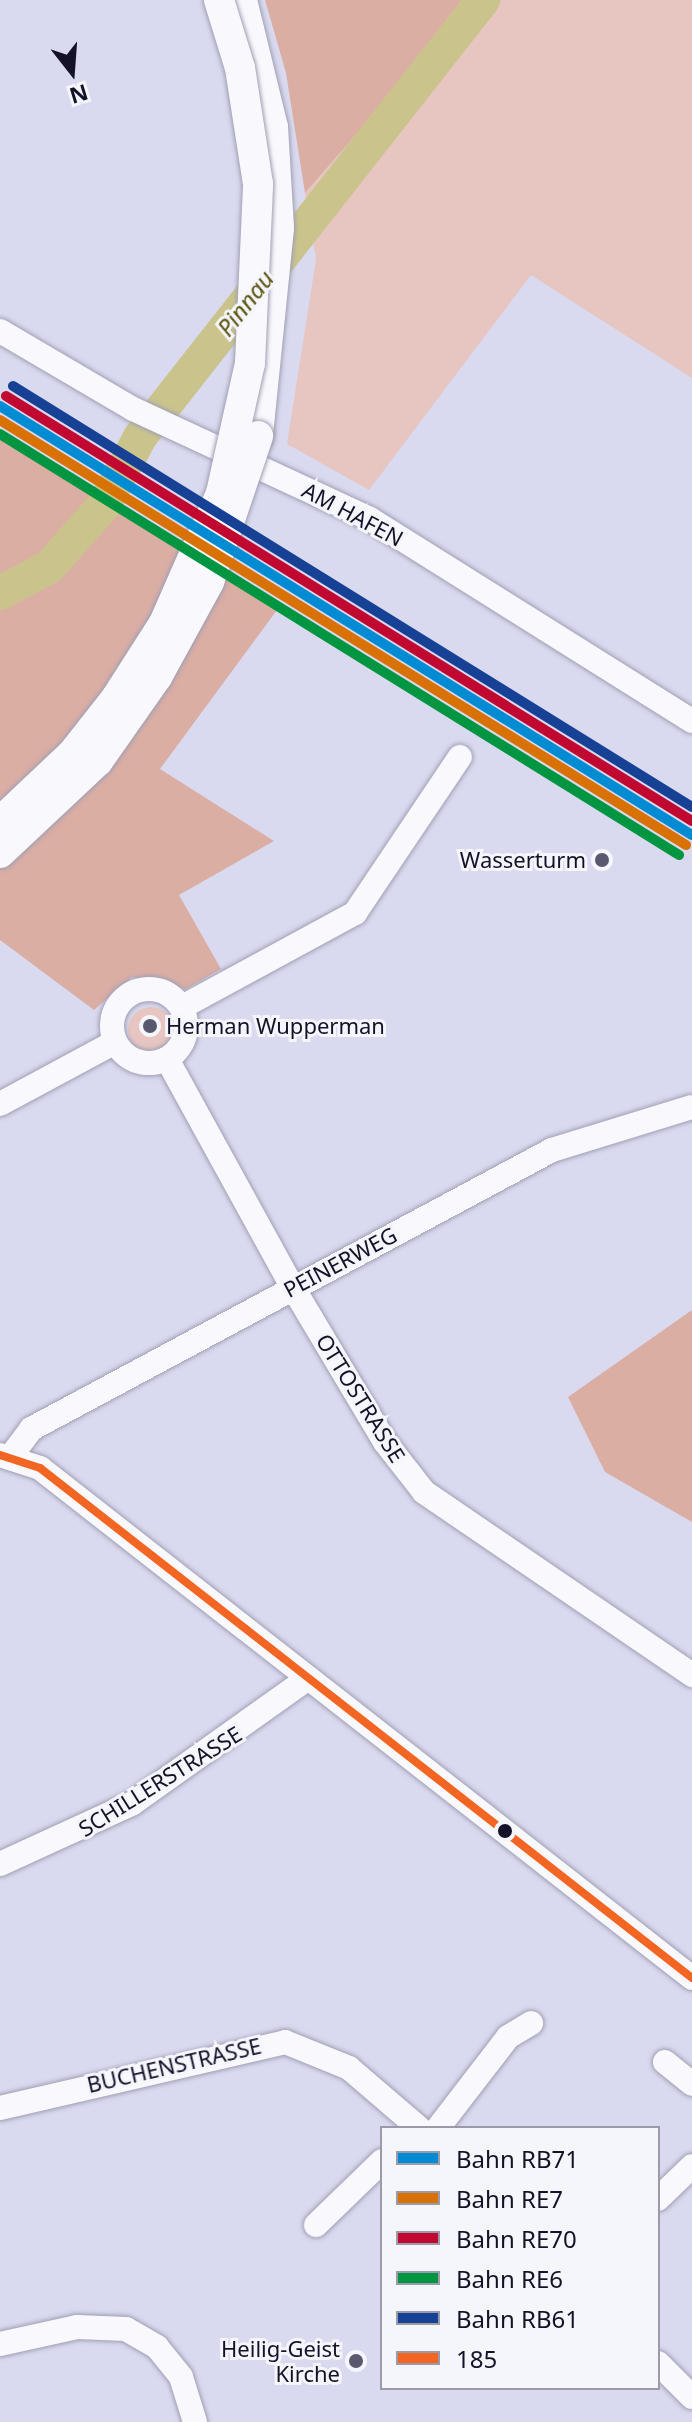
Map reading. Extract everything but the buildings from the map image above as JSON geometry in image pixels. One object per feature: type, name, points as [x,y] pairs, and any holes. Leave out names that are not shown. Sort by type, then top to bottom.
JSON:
[{"type":"main road","points":[[0,822],[72,754],[123,687],[192,567],[221,493],[250,363],[258,184],[240,68],[219,0]]},
{"type":"main road","points":[[0,853],[98,761],[189,623],[235,518],[272,353],[279,228],[273,127],[242,0]]},
{"type":"street","name":"AM HAFEN","points":[[0,331],[133,409],[370,519],[692,721]]},
{"type":"street","points":[[182,1007],[355,913],[460,757]]},
{"type":"street","points":[[151,988],[182,1007],[184,1042],[167,1059],[143,1064],[115,1042],[114,1011],[127,995],[151,988]]},
{"type":"street","points":[[0,1104],[115,1042]]},
{"type":"street","name":"OTTOSTRASSE","points":[[167,1059],[292,1286],[385,1442],[424,1492],[692,1675]]},
{"type":"street","name":"PEINERWEG","points":[[5,1456],[31,1429],[292,1286],[552,1150],[692,1107]]},
{"type":"street","points":[[5,1456],[40,1468],[692,1978]]},
{"type":"street","name":"SCHILLERSTRASSE","points":[[0,1864],[133,1803],[308,1678]]},
{"type":"street","points":[[424,2126],[508,2037],[531,2023]]},
{"type":"street","name":"BUCHENSTRASSE","points":[[0,2108],[285,2042],[349,2068],[420,2126]]},
{"type":"street","points":[[665,2062],[692,2084]]},
{"type":"street","points":[[316,2225],[380,2163]]},
{"type":"street","points":[[660,2197],[692,2166]]},
{"type":"street","points":[[0,2344],[77,2327],[126,2329],[157,2347],[181,2377],[195,2422]]},
{"type":"street","points":[[660,2365],[691,2394]]},
{"type":"shaded area","points":[[265,0],[474,0],[305,193],[286,73]]},
{"type":"shaded area","points":[[474,0],[692,0],[692,378],[531,275],[369,490],[287,444],[316,259],[305,193]]},
{"type":"shaded area","points":[[0,436],[277,610],[160,769],[274,841],[179,895],[221,969],[186,989],[132,977],[94,1010],[0,940]]},
{"type":"shaded area","points":[[151,1007],[167,1014],[174,1030],[167,1046],[151,1053],[135,1046],[128,1030],[135,1014]]},
{"type":"shaded area","points":[[692,1310],[692,1522],[605,1472],[568,1397]]},
{"type":"waterway","name":"Pinnau","points":[[0,593],[49,567],[104,505],[140,437],[483,0]]},
{"type":"rail line","name":"RB61","points":[[13,386],[692,807]]},
{"type":"rail line","name":"RE70","points":[[6,396],[692,821]]},
{"type":"rail line","name":"RB71","points":[[0,406],[692,835]]},
{"type":"rail line","name":"RE7","points":[[0,420],[686,845]]},
{"type":"rail line","name":"RE6","points":[[0,434],[679,855]]},
{"type":"transit line","name":"185","points":[[0,1455],[40,1468],[692,1978]]},
{"type":"place","name":"Wasserturm","points":[[602,860]]},
{"type":"place","name":"Herman Wupperman","points":[[150,1026]]},
{"type":"place","name":"Heilig-Geist Kirche","points":[[356,2361]]}]
